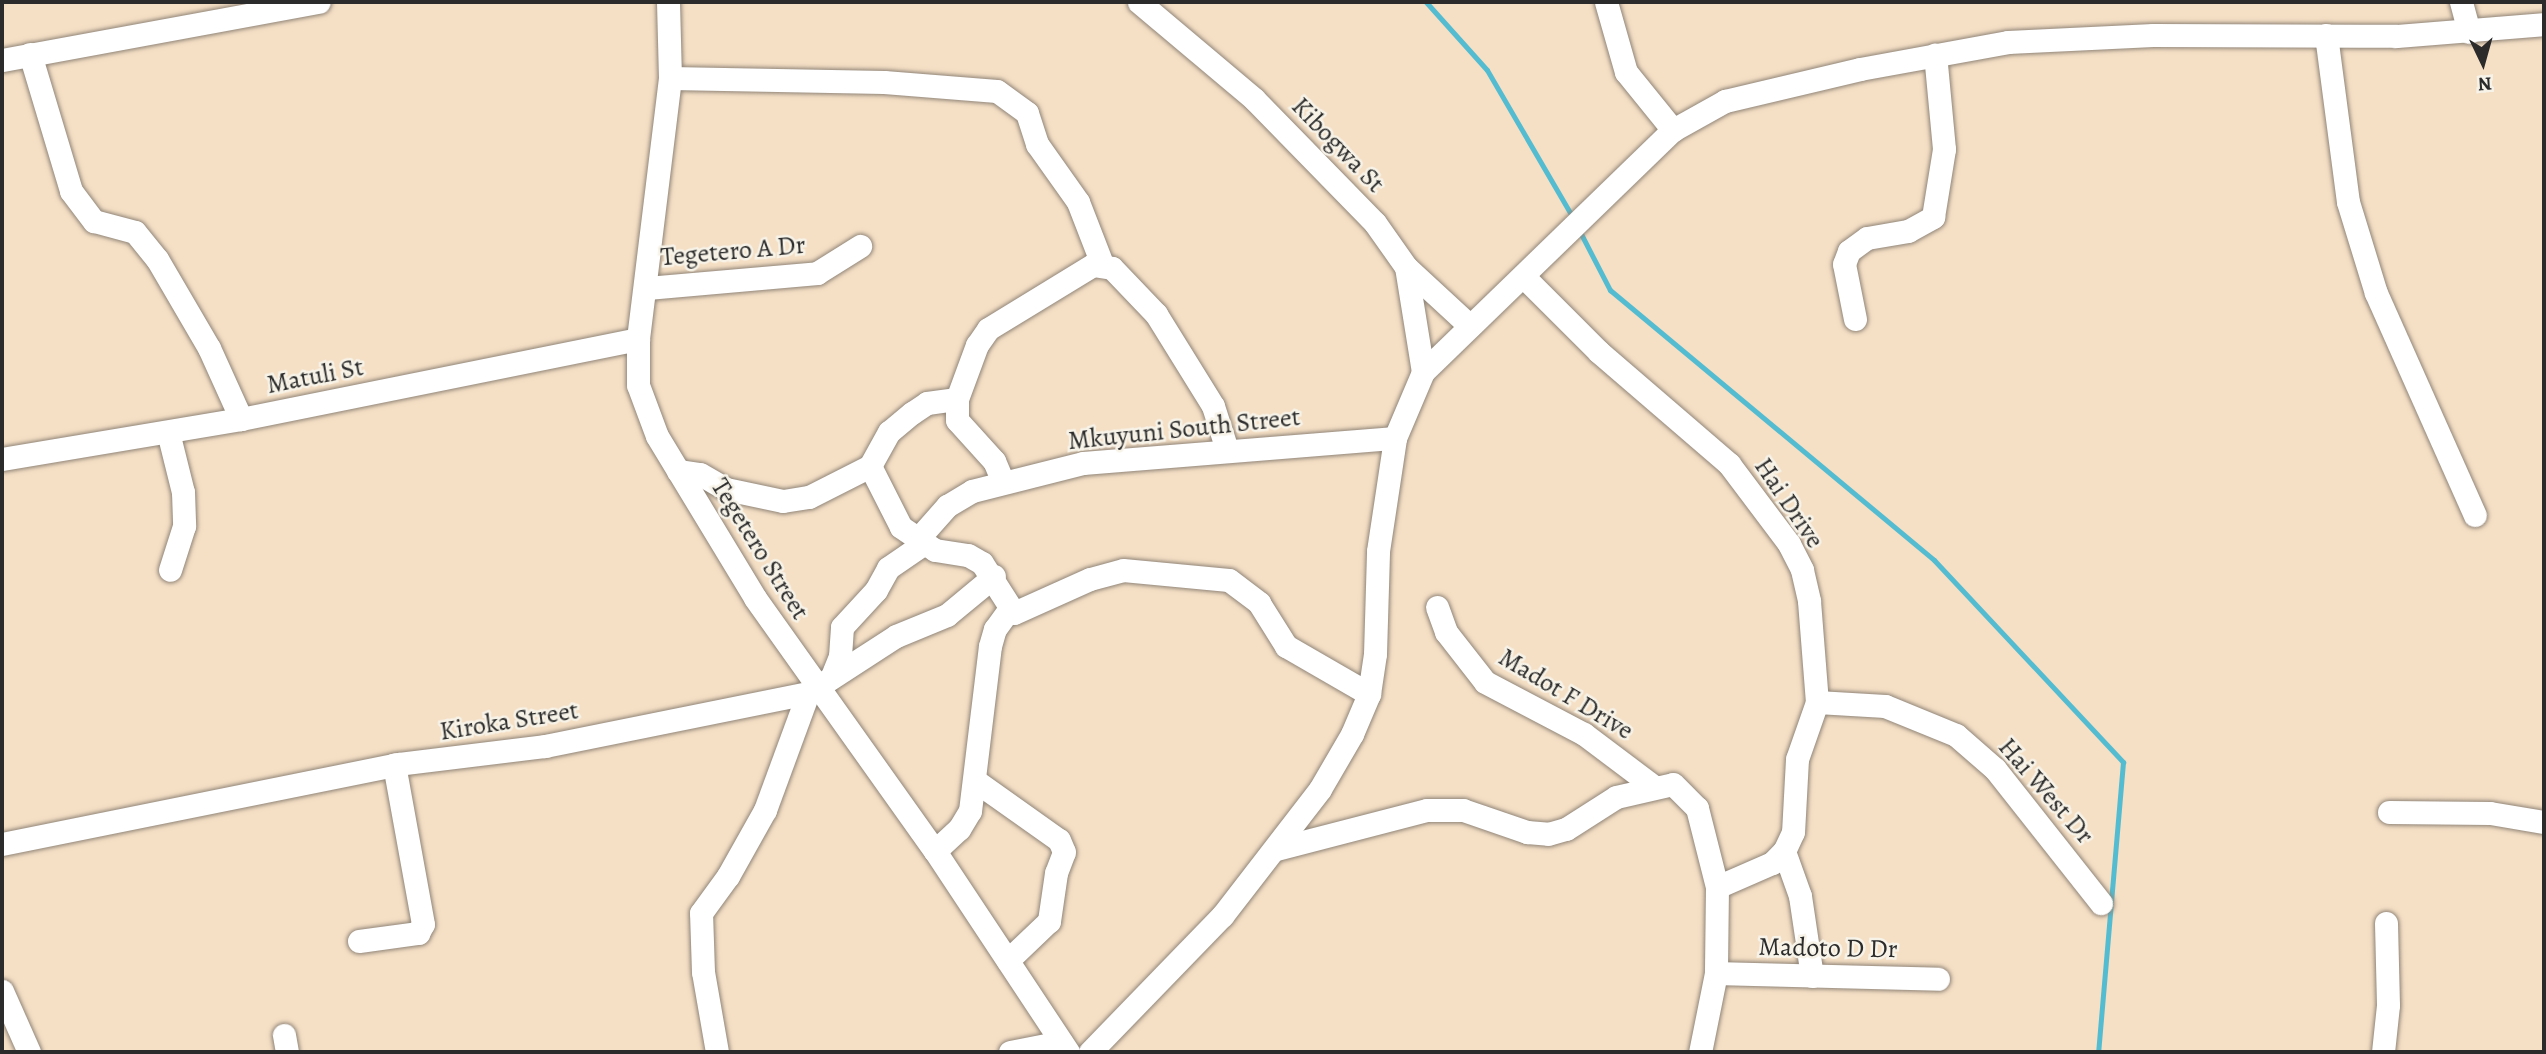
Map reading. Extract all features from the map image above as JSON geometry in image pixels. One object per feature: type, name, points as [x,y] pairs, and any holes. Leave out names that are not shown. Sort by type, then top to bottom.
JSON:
[{"type":"street","points":[[2,60],[265,8],[319,2]]},
{"type":"street","name":"Tegetero Street","points":[[668,2],[670,78],[647,288],[638,339],[638,385],[656,436],[755,598],[935,851],[1065,1047]]},
{"type":"street","name":"Kibogwa St","points":[[1139,2],[1278,123],[1375,223],[1406,267],[1423,372]]},
{"type":"street","points":[[1606,2],[1626,72],[1673,130]]},
{"type":"street","points":[[2461,2],[2469,32]]},
{"type":"street","points":[[1090,1052],[1214,925],[1276,849],[1320,789],[1352,734],[1369,694],[1375,654],[1378,551],[1395,438],[1423,372],[1673,130],[1725,101],[1935,54],[2088,36],[2469,32],[2544,24]]},
{"type":"street","points":[[2326,35],[2348,202],[2376,293],[2475,515]]},
{"type":"street","points":[[30,54],[71,191],[93,221],[135,232],[157,259],[209,348],[241,419]]},
{"type":"street","points":[[1855,319],[1844,264],[1849,251],[1867,238],[1908,231],[1933,217],[1944,149],[1935,54]]},
{"type":"street","points":[[670,78],[884,82],[997,91],[1027,113],[1045,159],[1077,202],[1102,264]]},
{"type":"street","name":"Tegetero A Dr","points":[[647,288],[817,273],[860,246]]},
{"type":"street","points":[[1003,482],[994,461],[957,420],[957,399],[988,329],[1085,268],[1102,264],[1112,268],[1156,314],[1213,406],[1227,450]]},
{"type":"street","points":[[1406,267],[1470,326]]},
{"type":"street","name":"Hai Drive","points":[[1524,277],[1599,352],[1729,464],[1789,544],[1809,601],[1817,702],[1797,759],[1798,803],[1784,851]]},
{"type":"street","name":"Matuli St","points":[[2,460],[241,419],[638,339]]},
{"type":"street","points":[[678,471],[700,474],[726,489],[783,501],[809,497],[870,466],[890,432],[927,403],[957,399]]},
{"type":"street","points":[[168,432],[183,492],[184,526],[170,570]]},
{"type":"street","name":"Mkuyuni South Street","points":[[717,1052],[702,972],[701,913],[728,876],[765,810],[819,685],[840,656],[842,627],[876,590],[888,568],[920,542],[947,506],[972,491],[1083,463],[1395,438]]},
{"type":"street","points":[[870,466],[901,527],[920,542],[968,555],[994,576],[1009,610],[1019,613],[1090,579],[1123,570],[1229,580],[1259,603],[1286,646],[1369,694]]},
{"type":"street","name":"Kiroka Street","points":[[2,844],[394,765],[545,746],[819,685],[915,626],[947,615],[994,576]]},
{"type":"street","name":"Madot F Drive","points":[[1437,607],[1446,632],[1485,682],[1584,734],[1653,786]]},
{"type":"street","points":[[935,851],[959,829],[970,811],[977,782],[990,646],[995,629],[1009,610]]},
{"type":"street","name":"Hai West Dr","points":[[1817,702],[1885,706],[1956,735],[1995,769],[2101,902]]},
{"type":"street","points":[[359,941],[405,937],[418,933],[423,924],[394,765]]},
{"type":"street","points":[[977,782],[1059,840],[1064,852],[1055,873],[1049,921],[1008,960]]},
{"type":"street","points":[[1276,849],[1427,810],[1463,810],[1527,832],[1548,834],[1566,829],[1616,797],[1653,786],[1673,784],[1697,808],[1717,887],[1716,973],[1700,1052]]},
{"type":"street","points":[[2389,812],[2490,813],[2544,822]]},
{"type":"street","points":[[1717,887],[1772,863],[1784,851],[1800,896],[1812,976]]},
{"type":"street","points":[[2384,1052],[2388,1004],[2386,923]]},
{"type":"street","name":"Madoto D Dr","points":[[1716,973],[1938,979]]},
{"type":"street","points":[[2,991],[29,1052]]},
{"type":"street","points":[[1010,1052],[1065,1047]]},
{"type":"waterway","points":[[1426,2],[1487,70],[1573,218]]},
{"type":"waterway","points":[[1579,230],[1610,290],[1934,560],[2123,762],[2098,1052]]}]
